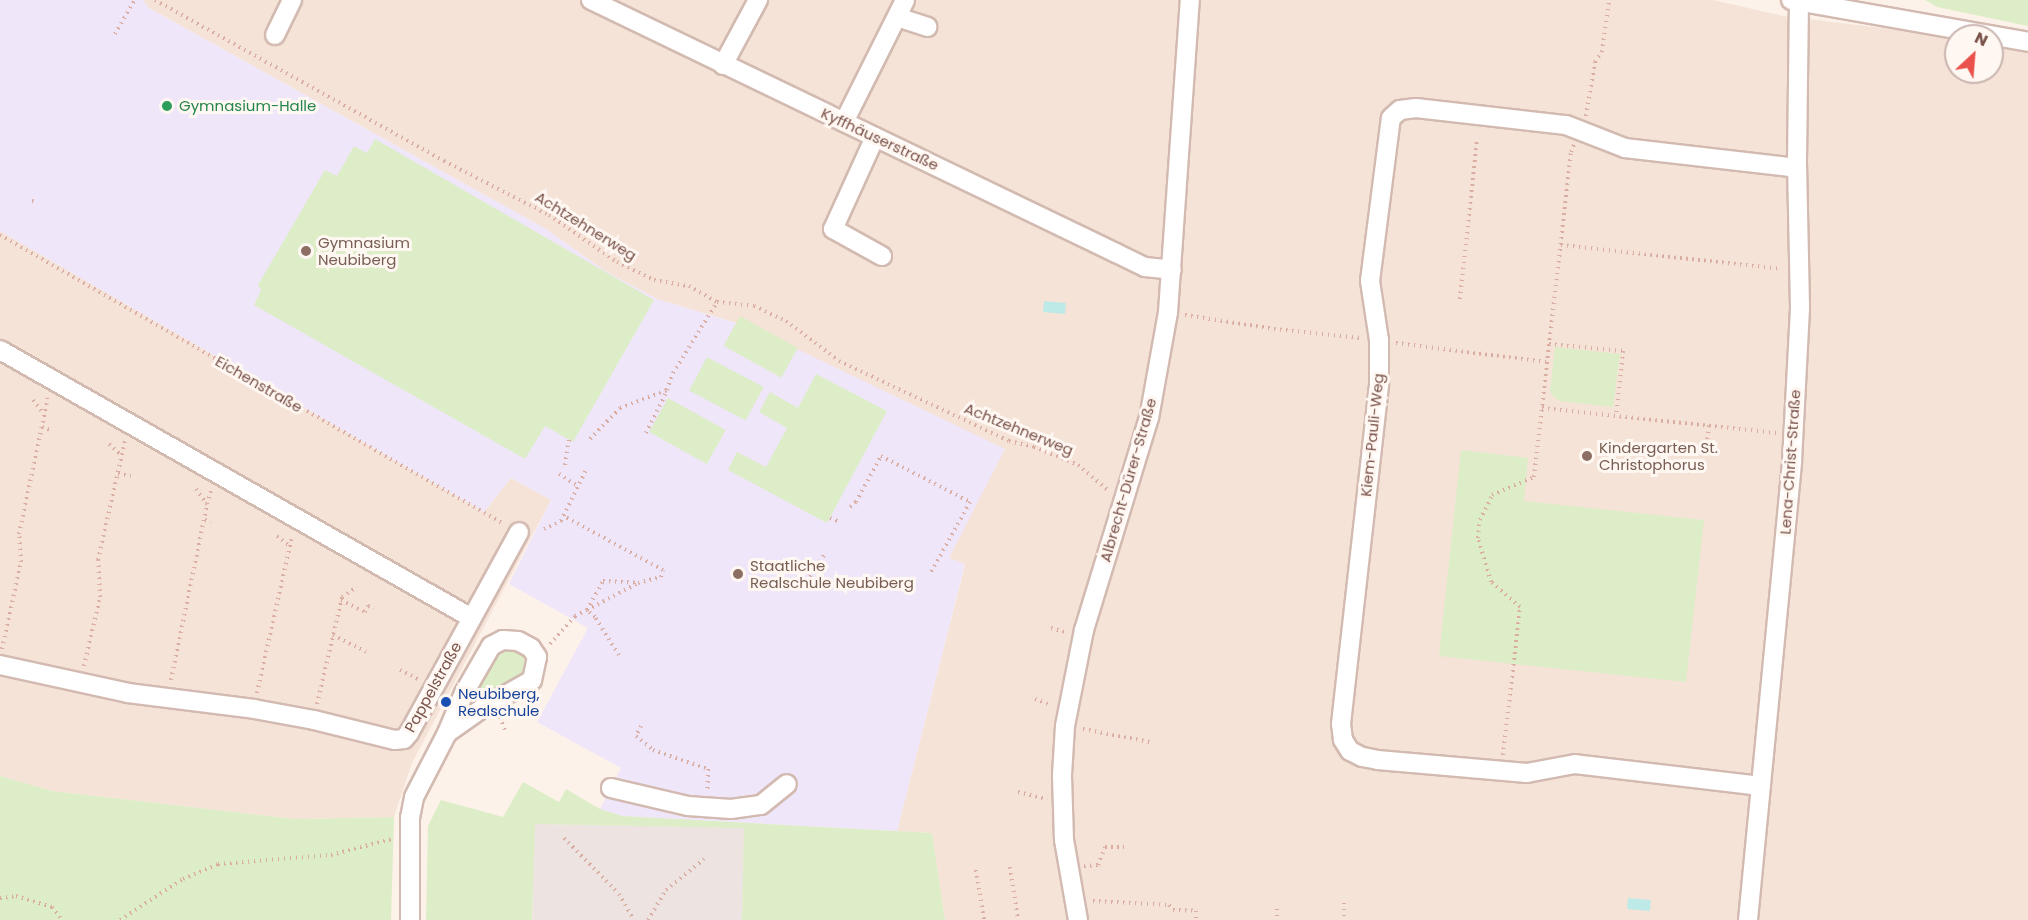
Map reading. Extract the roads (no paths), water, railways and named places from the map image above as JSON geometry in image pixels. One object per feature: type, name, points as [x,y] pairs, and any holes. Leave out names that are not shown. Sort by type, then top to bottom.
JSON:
[{"type":"street","points":[[275,35],[292,0]]},
{"type":"street","name":"Kyffhäuserstraße","points":[[591,0],[1145,267],[1172,270]]},
{"type":"street","points":[[723,65],[758,0]]},
{"type":"street","points":[[844,122],[905,0]]},
{"type":"street","name":"Albrecht-Dürer-Straße","points":[[1078,920],[1064,840],[1062,775],[1065,726],[1084,630],[1149,418],[1168,312],[1190,0]]},
{"type":"street","points":[[1795,1],[2028,42]]},
{"type":"street","name":"Lena-Christ-Straße","points":[[1748,920],[1779,616],[1793,435],[1800,270],[1795,1]]},
{"type":"street","points":[[897,17],[927,27]]},
{"type":"street","name":"Kiem-Pauli-Weg","points":[[1761,786],[1575,764],[1527,773],[1362,758],[1350,751],[1343,740],[1341,724],[1379,383],[1379,340],[1370,281],[1391,118],[1400,110],[1416,108],[1566,125],[1609,144],[1625,148],[1797,168]]},
{"type":"street","points":[[875,137],[833,229],[882,256]]},
{"type":"street","points":[[0,350],[470,617]]},
{"type":"street","name":"Pappelstraße","points":[[0,665],[81,683],[314,720],[395,740],[404,739],[519,532]]},
{"type":"street","points":[[410,920],[410,818],[414,797],[447,733],[464,693],[491,646],[503,640],[518,641],[531,648],[537,657],[532,680],[484,706],[447,733]]},
{"type":"street","points":[[610,788],[651,799],[731,809],[761,805],[787,784]]},
{"type":"water","points":[[1044,301],[1066,303],[1065,314],[1043,312]]},
{"type":"water","points":[[1628,898],[1651,900],[1650,911],[1627,909]]},
{"type":"place","name":"Gymnasium-Halle","points":[[167,106]]},
{"type":"place","name":"Gymnasium Neubiberg","points":[[306,251]]},
{"type":"place","name":"Kindergarten St. Christophorus","points":[[1587,456]]},
{"type":"place","name":"Staatliche Realschule Neubiberg","points":[[738,574]]},
{"type":"place","name":"Neubiberg, Realschule","points":[[446,702]]}]
